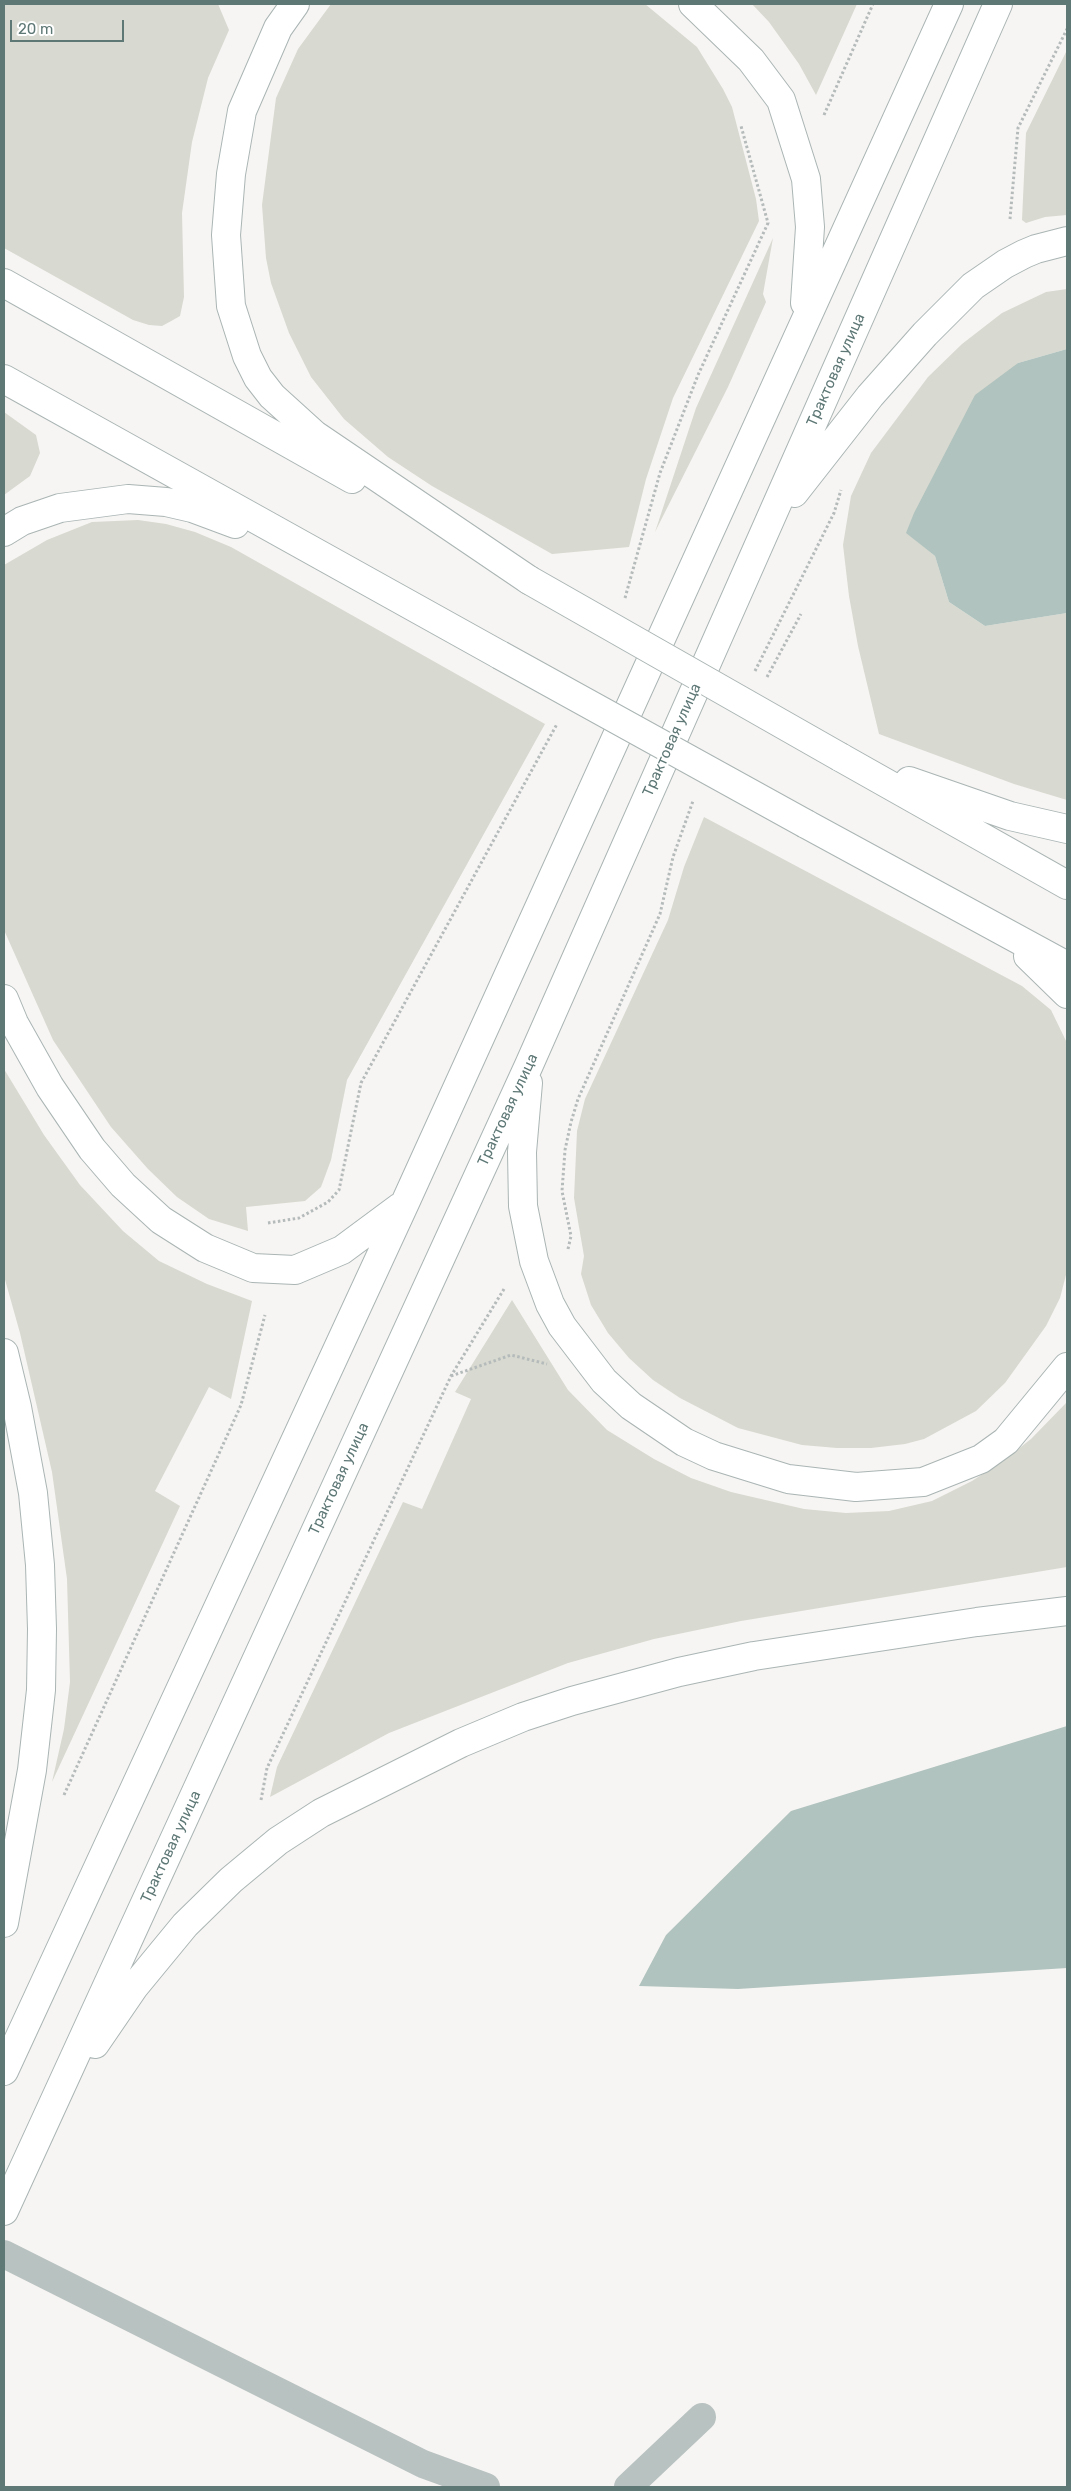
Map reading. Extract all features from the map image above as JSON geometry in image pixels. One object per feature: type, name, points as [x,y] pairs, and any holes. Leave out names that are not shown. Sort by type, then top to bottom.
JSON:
[{"type":"main road","points":[[294,4],[278,28],[242,111],[231,174],[226,235],[231,306],[247,356],[258,378],[272,396],[315,435],[529,580]]},
{"type":"main road","points":[[693,4],[756,66],[781,100],[793,133],[806,179],[810,227],[808,278],[802,328]]},
{"type":"main road","points":[[4,2071],[405,1203],[949,4]]},
{"type":"main road","name":"Трактовая улица","points":[[4,2211],[529,1064],[998,4]]},
{"type":"main road","points":[[762,537],[820,457],[870,396],[925,334],[973,286],[1006,264],[1036,248],[1067,241]]},
{"type":"main road","points":[[4,283],[1067,885]]},
{"type":"main road","points":[[4,379],[806,824],[1067,966]]},
{"type":"main road","points":[[4,532],[22,521],[60,508],[108,500],[149,500],[192,508],[256,532],[500,655]]},
{"type":"main road","points":[[840,757],[1010,816],[1067,829]]},
{"type":"main road","points":[[1002,931],[1067,994]]},
{"type":"main road","points":[[4,999],[14,1023],[50,1087],[92,1149],[123,1185],[161,1220],[205,1248],[253,1268],[295,1270],[342,1250],[405,1203]]},
{"type":"main road","points":[[529,1064],[522,1181],[523,1206],[534,1262],[540,1281],[562,1326],[604,1381],[631,1406],[684,1442],[714,1456],[788,1479],[856,1487],[923,1482],[980,1459],[1006,1441],[1067,1367]]},
{"type":"main road","points":[[4,1353],[17,1407],[33,1493],[40,1565],[42,1630],[41,1690],[34,1760],[4,1923]]},
{"type":"main road","points":[[48,2114],[129,1993],[154,1961],[185,1925],[231,1880],[278,1841],[321,1813],[410,1767],[524,1717],[572,1701],[678,1672],[783,1652],[977,1622],[1067,1611]]},
{"type":"lane","points":[[4,2254],[423,2464],[486,2487]]},
{"type":"lane","points":[[628,2487],[702,2417]]},
{"type":"path","points":[[824,115],[873,4]]},
{"type":"path","points":[[1010,219],[1018,128],[1067,29]]},
{"type":"path","points":[[751,706],[800,614]]},
{"type":"path","points":[[261,1800],[267,1768],[451,1376],[504,1289]]},
{"type":"path","points":[[62,1799],[241,1405],[264,1315]]},
{"type":"path","points":[[451,1376],[511,1356],[553,1365]]},
{"type":"shaded area","points":[[4,4],[218,4],[229,30],[208,78],[192,142],[182,213],[184,297],[180,316],[162,326],[149,325],[133,320],[4,248]]},
{"type":"shaded area","points":[[331,4],[645,4],[697,47],[723,89],[732,107],[756,199],[759,221],[673,398],[646,479],[629,547],[552,554],[432,486],[388,457],[344,419],[311,377],[289,333],[271,283],[266,258],[262,205],[276,98],[298,49]]},
{"type":"shaded area","points":[[752,4],[857,4],[816,95],[799,64],[769,22]]},
{"type":"shaded area","points":[[1067,50],[1067,215],[1045,217],[1026,223],[1022,220],[1026,133]]},
{"type":"shaded area","points":[[773,238],[763,294],[766,302],[728,387],[655,532],[696,408]]},
{"type":"shaded area","points":[[1067,289],[1067,349],[1018,363],[907,533],[935,556],[949,602],[985,626],[1067,613],[1067,800],[1014,784],[879,734],[858,646],[849,596],[843,545],[851,496],[871,453],[928,377],[962,344],[1002,313],[1046,292]]},
{"type":"shaded area","points":[[1067,349],[1067,613],[985,626],[949,602],[935,556],[906,533],[914,513],[975,395],[1018,363]]},
{"type":"shaded area","points":[[4,412],[36,435],[40,453],[30,476],[4,495]]},
{"type":"shaded area","points":[[138,520],[166,524],[195,532],[231,547],[545,724],[347,1080],[331,1160],[321,1187],[305,1201],[246,1207],[248,1231],[209,1219],[177,1197],[148,1169],[111,1127],[53,1040],[4,930],[4,565],[47,540],[92,522]]},
{"type":"shaded area","points":[[704,817],[1022,986],[1051,1010],[1067,1043],[1067,1271],[1060,1298],[1046,1326],[1005,1383],[976,1411],[924,1439],[905,1444],[871,1448],[837,1448],[802,1445],[738,1428],[680,1398],[653,1380],[629,1358],[608,1333],[591,1305],[581,1274],[584,1256],[574,1198],[577,1131],[585,1099],[668,920],[684,867]]},
{"type":"shaded area","points":[[4,1069],[44,1135],[80,1185],[123,1231],[159,1261],[207,1284],[252,1301],[231,1399],[209,1387],[155,1491],[180,1506],[52,1782],[64,1729],[70,1682],[67,1579],[52,1472],[20,1333],[4,1276]]},
{"type":"shaded area","points":[[512,1300],[568,1390],[607,1430],[654,1459],[691,1478],[731,1492],[804,1509],[846,1513],[889,1511],[932,1501],[972,1481],[1003,1461],[1031,1439],[1067,1402],[1067,1567],[741,1621],[654,1639],[568,1663],[389,1733],[270,1797],[277,1767],[403,1502],[422,1509],[471,1399],[455,1392]]},
{"type":"shaded area","points":[[1067,1726],[1067,1968],[738,1989],[639,1986],[666,1935],[791,1811]]}]
